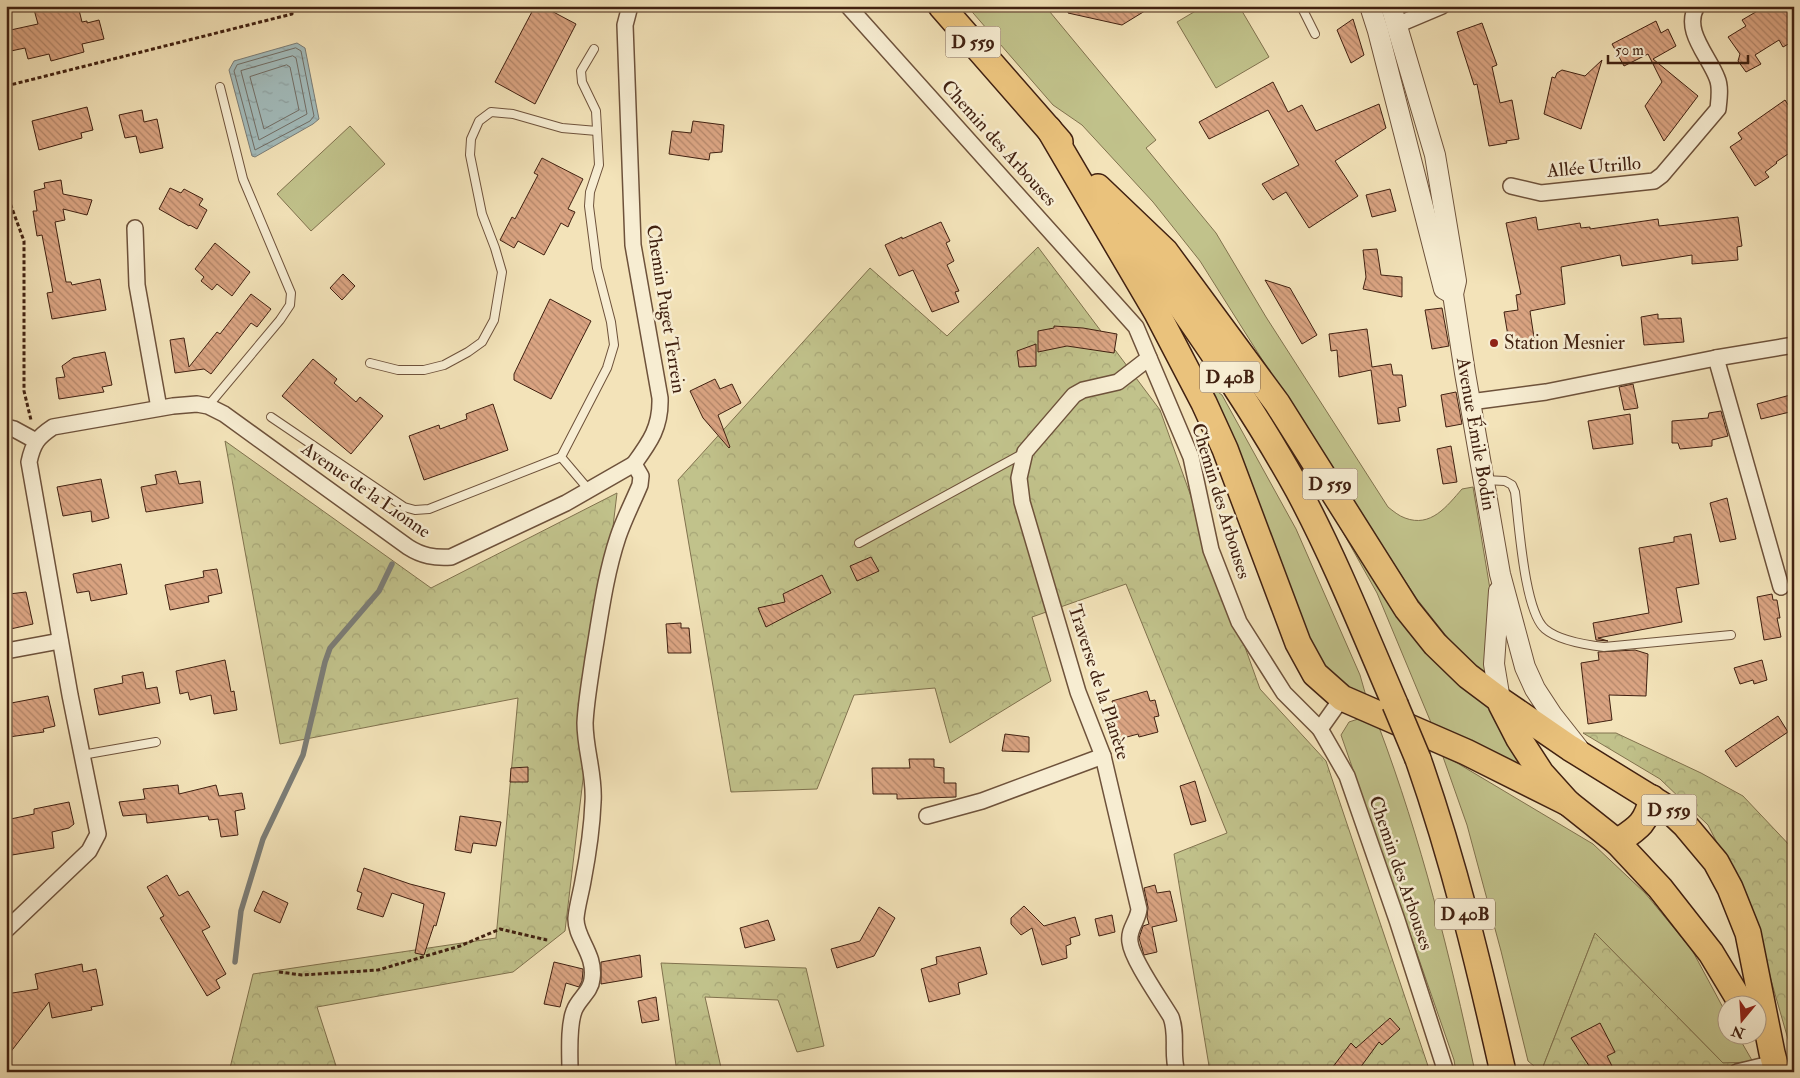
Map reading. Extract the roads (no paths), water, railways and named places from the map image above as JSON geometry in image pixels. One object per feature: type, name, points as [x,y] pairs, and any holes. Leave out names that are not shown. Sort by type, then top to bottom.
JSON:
[{"type":"main road","name":"D 559","points":[[941,6],[1098,187],[1165,251],[1277,403],[1413,616],[1442,650],[1468,676],[1500,700],[1667,808],[1685,825],[1716,862],[1730,888],[1748,932],[1774,1063]]},
{"type":"main road","name":"D 559","points":[[1049,129],[1157,313],[1204,403],[1225,449],[1298,643],[1315,674],[1342,698],[1466,752],[1568,803]]},
{"type":"main road","name":"D 40B","points":[[1098,187],[1236,386],[1298,491],[1342,580],[1418,759],[1438,818],[1474,944],[1503,1072]]},
{"type":"main road","name":"D 559","points":[[1500,700],[1519,739],[1541,773],[1568,803],[1617,842],[1660,888],[1711,953],[1737,996]]},
{"type":"main road","name":"D 559","points":[[1617,842],[1642,823],[1649,813],[1652,798]]},
{"type":"main road","points":[[1766,1046],[1774,1063]]},
{"type":"street","name":"Chemin Puget Terrein","points":[[630,6],[625,25],[633,245],[661,413],[658,426],[634,464]]},
{"type":"street","name":"Chemin des Arbouses","points":[[848,6],[1136,327],[1191,457],[1211,550],[1239,622],[1284,693],[1320,730],[1347,776],[1397,920],[1446,1072]]},
{"type":"street","name":"Avenue Émile Bodin","points":[[1370,6],[1389,21],[1444,289],[1453,294],[1500,574],[1525,667],[1535,689],[1552,715],[1584,755]]},
{"type":"street","points":[[1389,21],[1442,6]]},
{"type":"street","name":"Allée Utrillo","points":[[1511,186],[1541,193],[1654,181],[1662,175],[1718,109],[1720,95],[1718,79],[1693,30],[1692,19],[1697,6]]},
{"type":"street","points":[[135,228],[137,285],[159,408]]},
{"type":"street","points":[[1470,402],[1546,392],[1716,358],[1794,345]]},
{"type":"street","name":"Traverse de la Planète","points":[[1149,358],[1118,382],[1083,390],[1074,395],[1025,452],[1019,478],[1022,502],[1078,692],[1103,756],[1139,909],[1139,917],[1131,930],[1130,941],[1134,955],[1171,1017],[1174,1026],[1173,1054],[1178,1072]]},
{"type":"street","points":[[1716,358],[1781,587]]},
{"type":"street","name":"Avenue de la Lionne","points":[[36,441],[54,427],[159,408],[197,404],[208,406],[224,414],[408,547],[430,557],[451,557],[566,503],[634,464]]},
{"type":"street","points":[[6,427],[14,429],[36,441],[31,451],[29,462],[60,641],[98,834],[89,851],[6,930]]},
{"type":"street","points":[[570,1072],[573,1014],[577,1004],[589,990],[592,980],[592,966],[588,949],[578,931],[576,919],[584,878],[593,804],[594,780],[585,742],[585,720],[603,597],[609,570],[618,536],[640,485],[641,476],[634,464]]},
{"type":"street","name":"Avenue Émile Bodin","points":[[1500,574],[1494,664],[1500,700]]},
{"type":"street","points":[[6,651],[60,641]]},
{"type":"street","points":[[1320,730],[1342,698]]},
{"type":"street","points":[[927,816],[982,801],[1103,756]]},
{"type":"street","points":[[1737,1072],[1774,1063]]},
{"type":"lane","points":[[1301,6],[1315,34]]},
{"type":"lane","points":[[271,417],[404,508],[415,510],[429,509],[561,457],[607,368],[614,345],[611,322],[597,268],[589,206],[590,192],[599,165],[596,111],[582,82],[581,71],[594,49]]},
{"type":"lane","points":[[208,406],[280,320],[290,304],[291,293],[243,179],[220,86]]},
{"type":"lane","points":[[370,363],[398,370],[424,370],[444,365],[482,342],[494,320],[502,272],[482,214],[470,155],[471,139],[479,121],[491,112],[513,114],[562,128],[597,131]]},
{"type":"lane","points":[[859,543],[1025,452]]},
{"type":"lane","points":[[561,457],[589,490]]},
{"type":"lane","points":[[1484,480],[1505,481],[1512,484],[1515,492],[1527,586],[1536,618],[1545,629],[1556,636],[1604,646],[1731,635]]},
{"type":"lane","points":[[82,755],[156,742]]},
{"type":"water","points":[[297,43],[305,48],[319,119],[255,157],[252,156],[229,70],[234,61]]},
{"type":"waterway","points":[[235,962],[241,911],[263,839],[303,755],[330,648],[379,591],[392,564]]},
{"type":"place","name":"Station Mesnier","points":[[1494,343]]}]
